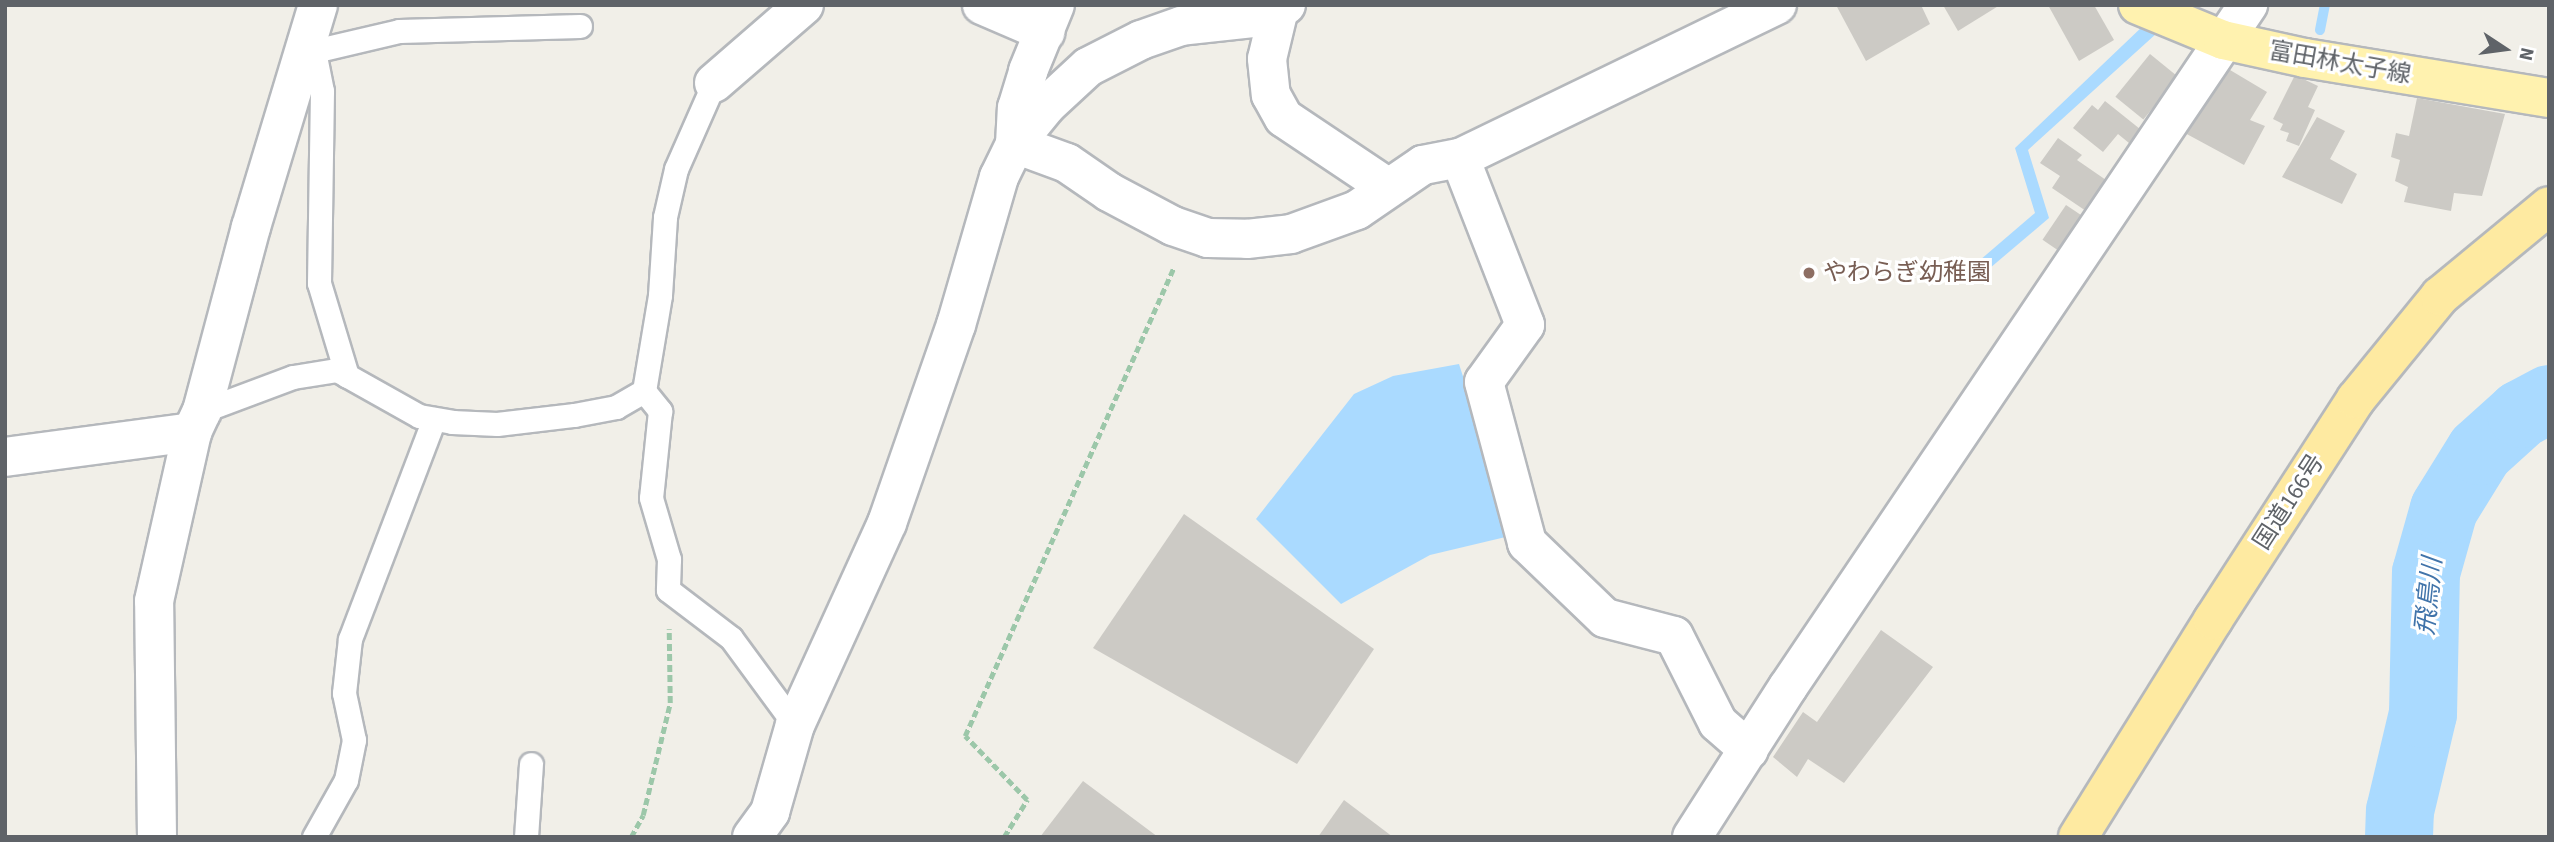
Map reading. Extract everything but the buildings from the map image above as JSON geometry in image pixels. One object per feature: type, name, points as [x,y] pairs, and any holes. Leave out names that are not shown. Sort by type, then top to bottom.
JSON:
[{"type":"highway","name":"国道166号","points":[[2078,837],[2213,620],[2356,399],[2440,296],[2549,206]]},
{"type":"main road","name":"富田林太子線","points":[[2138,5],[2223,40],[2305,58],[2549,98]]},
{"type":"street","points":[[158,837],[154,601],[197,421],[251,227],[310,48],[318,5]]},
{"type":"street","points":[[714,83],[804,5]]},
{"type":"street","points":[[982,5],[1050,19],[1028,71],[1017,108],[1015,144]]},
{"type":"street","points":[[1015,144],[1066,163],[1109,192],[1152,215],[1208,238],[1247,239],[1291,234],[1357,210],[1387,187],[1423,165],[1460,158],[1777,5]]},
{"type":"street","points":[[1692,837],[1788,687],[2026,339],[2248,5]]},
{"type":"street","points":[[1283,7],[1267,59],[1270,95],[1284,118],[1387,187]]},
{"type":"street","points":[[752,837],[770,812],[795,725],[887,523],[956,325],[999,177],[1015,144],[1047,105],[1088,66],[1181,26],[1262,17],[1283,7]]},
{"type":"street","points":[[1460,158],[1525,325],[1484,382],[1527,542],[1605,618],[1674,636],[1718,723],[1749,750]]},
{"type":"street","points":[[5,457],[197,421]]},
{"type":"lane","points":[[347,376],[318,283],[322,91],[310,48],[399,31],[580,26]]},
{"type":"lane","points":[[714,83],[676,169],[665,217],[660,295],[644,391],[660,411],[651,498],[670,559],[668,590],[731,638],[795,725]]},
{"type":"lane","points":[[197,421],[293,377],[337,370],[419,416],[497,424],[616,408],[644,391]]},
{"type":"lane","points":[[314,837],[346,780],[354,740],[344,693],[350,639],[434,419]]},
{"type":"lane","points":[[526,837],[531,764]]},
{"type":"path","points":[[1004,837],[1027,800],[965,736],[1174,267],[1166,258]]},
{"type":"path","points":[[631,837],[643,815],[670,703],[668,590]]},
{"type":"water","points":[[2144,25],[2157,33],[2028,150],[2049,218],[1970,285],[1966,272],[2035,213],[2015,148]]},
{"type":"water","points":[[1459,364],[1514,535],[1430,555],[1341,604],[1256,519],[1354,394],[1393,376]]},
{"type":"waterway","points":[[2320,30],[2325,5]]},
{"type":"waterway","name":"飛鳥川","points":[[2399,837],[2400,811],[2423,714],[2426,573],[2444,509],[2480,451],[2521,414],[2549,399]]},
{"type":"place","name":"やわらぎ幼稚園","points":[[1809,273]]}]
